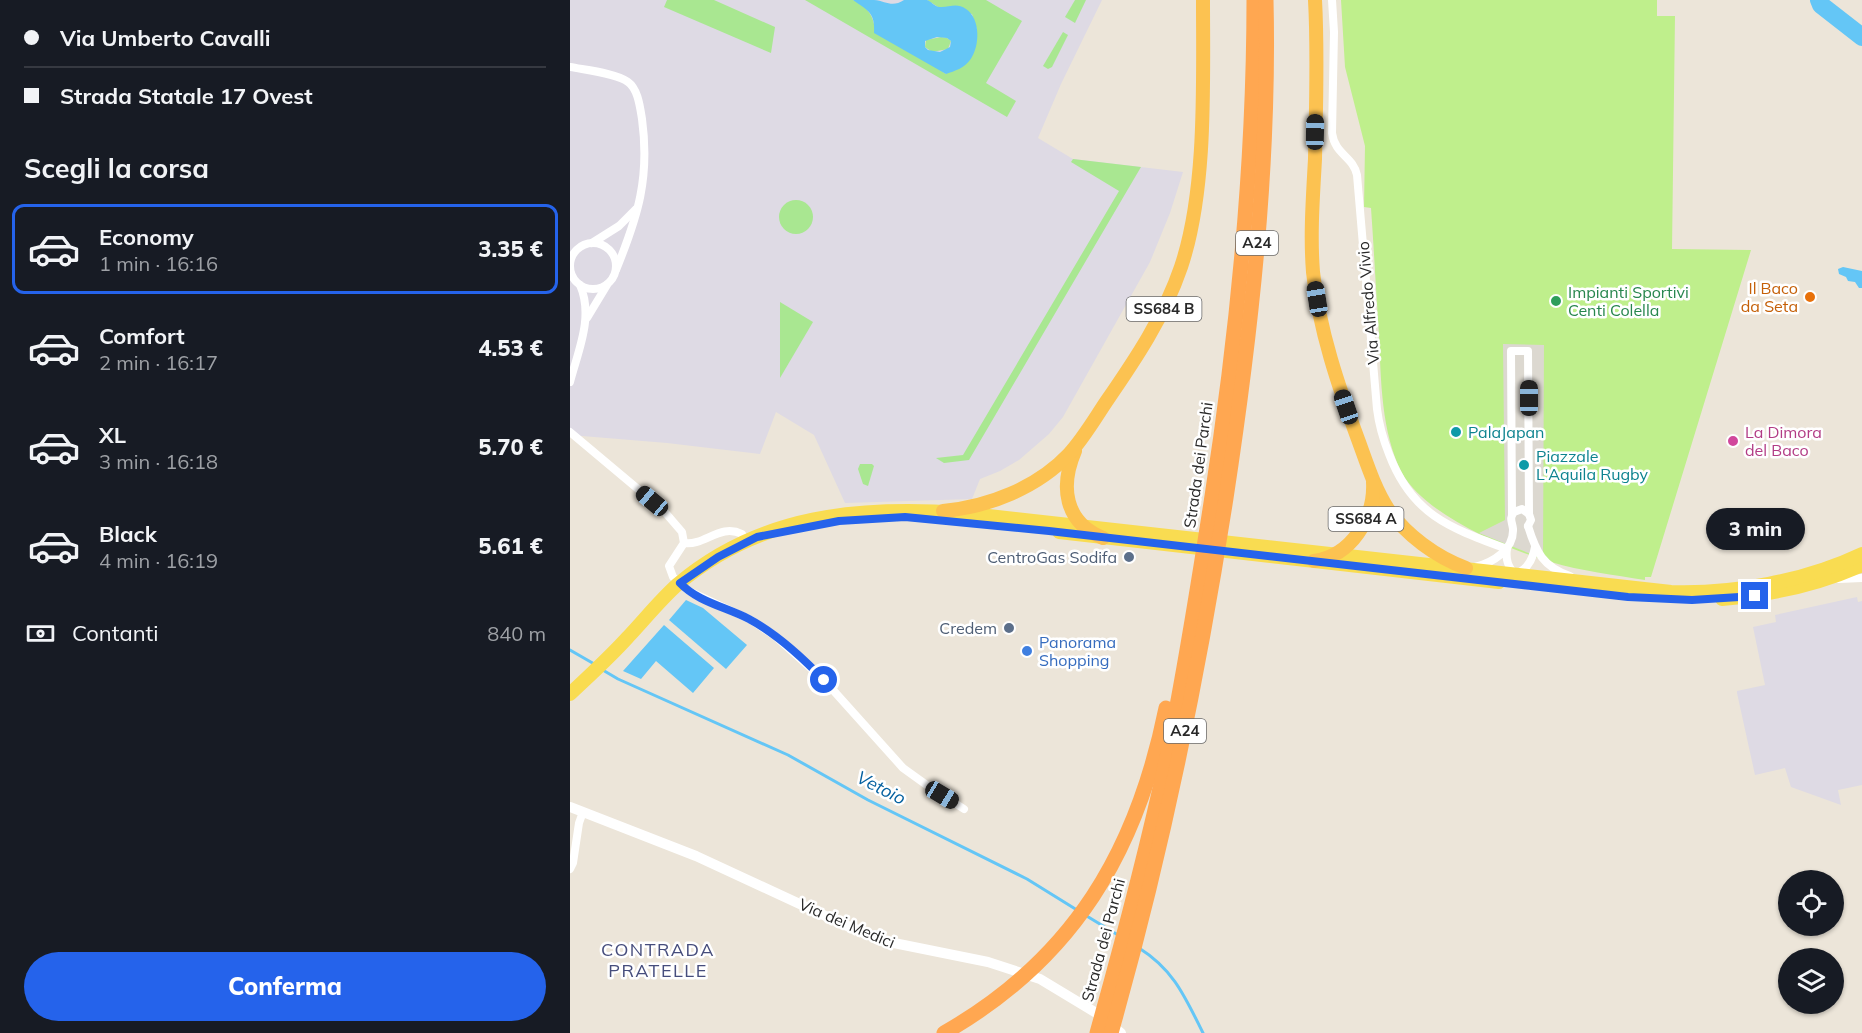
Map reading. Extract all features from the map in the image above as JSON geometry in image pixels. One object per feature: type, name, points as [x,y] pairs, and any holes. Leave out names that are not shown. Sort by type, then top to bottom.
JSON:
[{"type":"highway","name":"SS684 B","points":[[943,511],[979,504],[1028,485],[1061,462],[1080,441],[1149,337],[1168,300],[1184,257],[1193,217],[1202,95],[1203,0]]},
{"type":"highway","name":"Strada dei Parchi","points":[[1221,483],[1225,413],[1247,210],[1254,0]]},
{"type":"highway","name":"Strada dei Parchi","points":[[1097,1033],[1150,860],[1184,735],[1221,483],[1248,328],[1258,227],[1266,106],[1266,0]]},
{"type":"highway","name":"SS684 A","points":[[1315,0],[1316,99],[1312,240],[1314,273],[1324,333],[1334,370],[1371,474],[1388,508],[1403,527],[1434,552],[1466,568]]},
{"type":"highway","name":"SS684 B","points":[[1080,441],[1069,466],[1066,488],[1071,507],[1083,526]]},
{"type":"highway","name":"SS684 A","points":[[1314,561],[1337,554],[1354,538],[1364,523],[1372,497],[1371,474]]},
{"type":"highway","points":[[1083,526],[1103,538]]},
{"type":"highway","points":[[944,1033],[981,1011],[1041,961],[1080,916],[1111,869],[1127,835],[1154,756],[1175,666],[1203,600]]},
{"type":"highway","name":"Strada dei Parchi","points":[[1113,1033],[1150,860]]},
{"type":"main road","points":[[570,694],[608,659],[662,599],[707,564],[752,540],[806,521],[852,512],[943,511],[1671,592],[1716,591],[1782,580],[1862,554]]},
{"type":"main road","points":[[752,540],[839,521],[905,517],[1628,597],[1692,600],[1755,596],[1806,585],[1862,565]]},
{"type":"street","name":"Via Alfredo Vivio","points":[[1332,0],[1334,32],[1332,133],[1337,149],[1352,162],[1356,171],[1380,430],[1400,479],[1414,500],[1450,526],[1507,549]]},
{"type":"street","points":[[570,67],[620,78],[628,82],[634,89],[642,116],[645,145],[645,168],[640,204],[611,281],[586,321],[570,382]]},
{"type":"street","points":[[570,252],[591,243],[619,226],[640,204]]},
{"type":"street","points":[[591,243],[598,243],[610,250],[616,263],[616,270]]},
{"type":"street","points":[[579,248],[574,253],[570,267],[585,301],[586,321]]},
{"type":"street","points":[[575,281],[594,289],[607,285]]},
{"type":"street","points":[[1512,525],[1520,530],[1528,526],[1531,520],[1529,514],[1528,351],[1511,351],[1512,514],[1510,520],[1512,535],[1507,549],[1508,564],[1515,575],[1530,586]]},
{"type":"street","points":[[570,432],[668,515],[682,532],[684,543],[669,566],[673,577],[695,595],[741,615],[775,636],[824,680],[903,768],[964,809]]},
{"type":"street","points":[[1512,514],[1520,509],[1529,514]]},
{"type":"street","points":[[1528,526],[1535,547],[1545,562],[1553,569],[1594,584]]},
{"type":"street","points":[[684,543],[696,543],[726,531],[741,533],[752,540]]},
{"type":"street","points":[[1490,581],[1515,575],[1528,566],[1534,555],[1535,547]]},
{"type":"street","points":[[1466,568],[1488,563],[1507,549]]},
{"type":"street","points":[[1840,563],[1862,558]]},
{"type":"street","points":[[1806,585],[1843,578],[1862,578]]},
{"type":"street","name":"Via dei Medici","points":[[570,807],[696,856],[884,941],[988,962],[1040,979],[1098,1014],[1121,1033]]},
{"type":"street","points":[[570,869],[583,812]]},
{"type":"shaded area","points":[[570,0],[1102,0],[1061,84],[1038,138],[1073,159],[1183,172],[1170,213],[1150,262],[1063,417],[1049,434],[1019,460],[980,479],[972,499],[845,503],[814,435],[776,412],[760,454],[570,435]]},
{"type":"shaded area","name":"Piazzale L'Aquila Rugby","points":[[1503,344],[1544,345],[1543,559],[1479,533],[1505,520]]},
{"type":"shaded area","points":[[1857,597],[1858,602],[1862,601],[1862,785],[1838,790],[1841,805],[1791,787],[1785,768],[1755,775],[1737,691],[1765,685],[1753,627],[1776,622],[1775,615]]},
{"type":"green space","points":[[667,0],[714,0],[775,27],[771,53],[664,7]]},
{"type":"green space","points":[[805,0],[853,0],[857,2],[864,6],[874,24],[946,74],[977,30],[972,14],[938,7],[927,0],[986,0],[1022,21],[986,83],[1016,101],[1007,117]]},
{"type":"green space","points":[[1075,0],[1086,0],[1075,23],[1065,17]]},
{"type":"green space","name":"Impianti Sportivi Centi Colella","points":[[1341,0],[1657,0],[1657,16],[1675,16],[1672,249],[1751,250],[1651,577],[1645,577],[1645,580],[1586,570],[1551,562],[1512,549],[1469,528],[1429,503],[1413,488],[1402,473],[1390,440],[1383,406],[1371,208],[1364,207],[1365,146],[1345,67]]},
{"type":"green space","points":[[1063,32],[1068,35],[1052,67],[1048,69],[1043,66]]},
{"type":"green space","points":[[941,37],[951,41],[948,49],[932,52],[925,47],[926,40]]},
{"type":"green space","points":[[1073,159],[1141,167],[969,460],[944,463],[936,458],[963,455],[1119,191],[1071,162]]},
{"type":"green space","points":[[796,200],[808,205],[813,217],[808,229],[796,234],[784,229],[779,217],[784,205]]},
{"type":"green space","points":[[780,302],[813,322],[780,378]]},
{"type":"green space","points":[[860,464],[874,466],[868,486],[863,484],[858,469]]},
{"type":"water","points":[[853,0],[874,0],[892,4],[904,0],[927,0],[939,7],[962,7],[974,19],[977,33],[976,48],[965,65],[946,74],[874,33],[872,16]],"holes":[[[937,37],[951,41],[950,47],[940,52],[928,50],[925,47],[925,41]]]},
{"type":"water","points":[[1843,267],[1862,271],[1862,288],[1839,274],[1838,269]]},
{"type":"water","points":[[686,600],[703,608],[747,645],[726,669],[669,620]]},
{"type":"water","points":[[664,625],[714,668],[693,693],[656,661],[641,679],[623,671]]},
{"type":"waterway","points":[[1819,0],[1821,5],[1862,37]]},
{"type":"waterway","name":"Vetoio","points":[[570,650],[596,665]]},
{"type":"waterway","name":"Vetoio","points":[[601,669],[618,679],[788,755],[868,800],[1027,879],[1077,910]]},
{"type":"waterway","name":"Vetoio","points":[[1085,915],[1118,935]]},
{"type":"waterway","name":"Vetoio","points":[[1139,948],[1151,956],[1170,975],[1203,1033]]},
{"type":"place","name":"Il Baco da Seta","points":[[1810,297]]},
{"type":"place","name":"Impianti Sportivi Centi Colella","points":[[1556,301]]},
{"type":"place","name":"PalaJapan","points":[[1456,432]]},
{"type":"place","name":"La Dimora del Baco","points":[[1733,441]]},
{"type":"place","name":"Piazzale L'Aquila Rugby","points":[[1524,465]]},
{"type":"place","name":"CentroGas Sodifa","points":[[1129,557]]},
{"type":"place","name":"Credem","points":[[1009,628]]},
{"type":"place","name":"Panorama Shopping","points":[[1027,651]]},
{"type":"district","name":"CONTRADA PRATELLE","points":[[658,960]]},
{"type":"route","points":[[824,680],[765,629],[741,615],[695,595],[680,583],[718,557],[757,537],[839,521],[905,517],[1049,531],[1628,597],[1692,600],[1755,596]]}]
